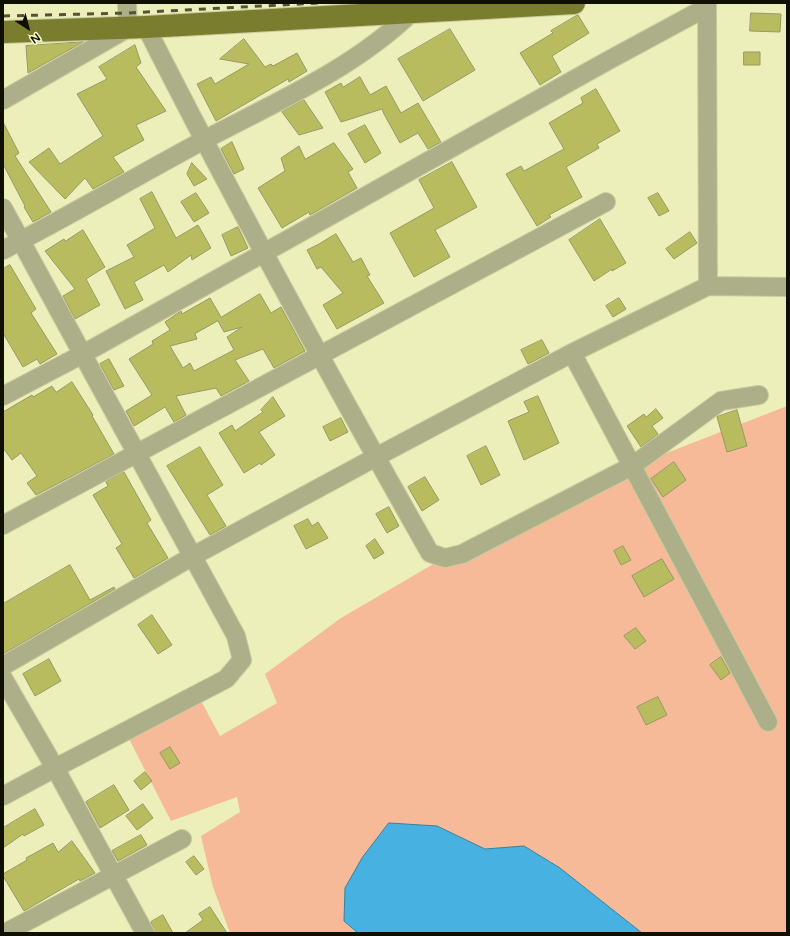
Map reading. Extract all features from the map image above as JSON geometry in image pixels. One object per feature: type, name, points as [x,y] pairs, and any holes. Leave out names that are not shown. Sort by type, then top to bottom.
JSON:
[{"type":"main road","points":[[3,32],[137,28],[574,3]]},
{"type":"street","points":[[127,3],[137,28],[204,140],[264,253],[430,553],[445,558],[462,554],[632,466],[721,401],[759,394]]},
{"type":"street","points":[[3,396],[264,253],[707,5],[708,286]]},
{"type":"street","points":[[3,250],[204,140],[300,90],[358,56],[398,26],[412,12]]},
{"type":"street","points":[[3,100],[137,28]]},
{"type":"street","points":[[3,525],[606,202]]},
{"type":"street","points":[[3,208],[236,636],[242,660],[226,679],[3,796]]},
{"type":"street","points":[[3,666],[193,556],[376,457],[572,353],[708,286],[787,287]]},
{"type":"street","points":[[572,353],[768,722]]},
{"type":"street","points":[[3,678],[55,768],[146,933]]},
{"type":"street","points":[[5,933],[182,839]]},
{"type":"shaded area","points":[[787,406],[787,933],[642,933],[560,868],[524,846],[485,849],[437,826],[344,921],[358,933],[230,933],[213,887],[201,836],[240,812],[237,797],[171,821],[127,735],[199,697],[220,736],[277,703],[265,674],[341,618],[536,504]]},
{"type":"water","points":[[389,823],[437,826],[485,849],[524,846],[560,868],[642,933],[358,933],[344,921],[345,888],[362,858]]},
{"type":"building","points":[[751,13],[781,14],[780,32],[750,31]]},
{"type":"building","points":[[578,15],[589,33],[552,56],[561,72],[540,85],[520,53],[553,33],[551,31]]},
{"type":"building","points":[[450,29],[475,70],[423,101],[398,59]]},
{"type":"building","points":[[244,39],[265,67],[271,64],[273,66],[297,53],[307,71],[289,82],[288,79],[216,121],[197,84],[211,77],[215,84],[249,64],[220,59]]},
{"type":"building","points":[[83,42],[28,73],[26,46]]},
{"type":"building","points":[[135,45],[141,63],[136,67],[166,111],[136,125],[144,140],[113,157],[124,172],[93,189],[85,178],[65,199],[29,162],[49,148],[60,164],[103,136],[77,94],[107,79],[99,67]]},
{"type":"building","points":[[744,52],[760,52],[760,65],[744,65]]},
{"type":"building","points":[[360,77],[370,95],[386,86],[401,113],[418,103],[441,142],[428,149],[418,133],[400,143],[382,109],[341,122],[325,92],[341,83],[343,87]]},
{"type":"building","points":[[596,89],[620,131],[597,144],[599,148],[566,167],[582,197],[549,215],[551,217],[537,226],[506,174],[521,166],[524,171],[564,149],[549,123],[583,103],[581,98]]},
{"type":"building","points":[[304,100],[323,128],[299,135],[282,112]]},
{"type":"building","points":[[3,122],[19,153],[15,156],[51,212],[33,222],[3,164]]},
{"type":"building","points":[[365,125],[381,153],[365,163],[348,134]]},
{"type":"building","points":[[232,142],[244,169],[234,174],[221,149]]},
{"type":"building","points":[[334,143],[353,169],[348,172],[357,188],[310,215],[309,212],[282,228],[258,188],[285,171],[281,158],[299,146],[305,159]]},
{"type":"building","points":[[452,162],[477,207],[435,230],[450,257],[414,277],[390,233],[434,208],[419,180]]},
{"type":"building","points":[[192,163],[207,179],[194,186],[187,174]]},
{"type":"building","points":[[152,192],[176,238],[198,225],[211,248],[192,260],[191,255],[168,272],[164,265],[134,282],[143,300],[125,309],[106,271],[134,257],[127,245],[155,228],[140,199]]},
{"type":"building","points":[[196,193],[209,213],[194,222],[181,202]]},
{"type":"building","points":[[658,193],[669,211],[659,216],[648,198]]},
{"type":"building","points":[[600,219],[626,263],[612,271],[612,269],[594,281],[569,240]]},
{"type":"building","points":[[238,227],[248,248],[231,256],[222,235]]},
{"type":"building","points":[[83,230],[105,267],[86,279],[100,305],[75,319],[63,296],[75,289],[45,251],[64,239],[65,241]]},
{"type":"building","points":[[690,232],[697,243],[674,259],[666,249]]},
{"type":"building","points":[[336,234],[353,262],[361,258],[370,275],[367,276],[384,303],[337,329],[323,305],[343,293],[321,267],[317,269],[307,250]]},
{"type":"building","points":[[10,265],[36,309],[31,313],[57,354],[40,364],[37,359],[23,367],[3,333],[3,269]]},
{"type":"building","points":[[260,294],[271,313],[281,307],[305,351],[274,368],[263,349],[235,360],[249,381],[221,396],[216,388],[176,396],[186,415],[174,422],[165,407],[134,426],[126,411],[152,395],[129,359],[153,344],[152,341],[170,330],[165,322],[181,311],[182,314],[210,298],[221,317]],"holes":[[[218,321],[224,332],[242,327],[227,337],[234,350],[194,371],[190,363],[183,368],[170,346],[197,339],[195,334]]]},
{"type":"building","points":[[619,298],[626,309],[613,317],[606,306]]},
{"type":"building","points":[[542,340],[549,353],[528,364],[521,350]]},
{"type":"building","points":[[109,359],[124,386],[114,390],[100,364]]},
{"type":"building","points":[[72,382],[93,415],[92,416],[114,454],[36,495],[27,483],[37,476],[21,453],[12,460],[3,448],[3,412],[32,395],[33,397],[52,386],[56,392]]},
{"type":"building","points":[[538,396],[559,443],[524,460],[508,421],[529,412],[524,402]]},
{"type":"building","points":[[273,397],[285,416],[259,432],[275,455],[261,465],[260,463],[244,473],[219,433],[232,425],[235,431],[263,412],[261,410]]},
{"type":"building","points":[[656,409],[663,418],[652,426],[658,434],[641,447],[627,426],[644,414],[646,417]]},
{"type":"building","points":[[737,410],[747,446],[727,452],[717,417]]},
{"type":"building","points":[[341,418],[348,432],[330,441],[323,427]]},
{"type":"building","points":[[486,446],[500,475],[481,485],[467,456]]},
{"type":"building","points":[[200,447],[223,485],[207,495],[226,526],[210,535],[167,466]]},
{"type":"building","points":[[674,462],[686,480],[663,497],[651,479]]},
{"type":"building","points":[[124,472],[151,520],[147,523],[168,558],[134,578],[116,548],[122,544],[93,495],[108,486],[106,482]]},
{"type":"building","points":[[425,477],[439,500],[422,511],[408,487]]},
{"type":"building","points":[[389,507],[399,526],[387,533],[376,514]]},
{"type":"building","points":[[308,519],[312,526],[318,522],[328,538],[306,549],[294,526]]},
{"type":"building","points":[[375,539],[384,553],[374,559],[366,546]]},
{"type":"building","points":[[623,546],[631,560],[621,565],[614,551]]},
{"type":"building","points":[[662,559],[674,579],[644,597],[632,576]]},
{"type":"building","points":[[70,565],[90,600],[114,587],[115,589],[3,654],[3,604]]},
{"type":"building","points":[[152,615],[172,645],[158,654],[138,625]]},
{"type":"building","points":[[636,628],[646,641],[635,649],[624,636]]},
{"type":"building","points":[[721,657],[730,673],[721,680],[710,665]]},
{"type":"building","points":[[49,659],[61,681],[35,696],[23,674]]},
{"type":"building","points":[[658,697],[667,715],[646,725],[637,707]]},
{"type":"building","points":[[170,747],[180,763],[170,769],[160,753]]},
{"type":"building","points":[[145,772],[152,781],[141,790],[134,781]]},
{"type":"building","points":[[114,785],[129,810],[100,828],[86,802]]},
{"type":"building","points":[[143,804],[153,818],[137,830],[126,816]]},
{"type":"building","points":[[35,809],[44,825],[24,836],[23,834],[3,848],[3,828]]},
{"type":"building","points":[[141,835],[147,845],[118,861],[112,851]]},
{"type":"building","points":[[72,841],[95,873],[80,881],[79,879],[24,911],[3,874],[27,860],[26,858],[53,843],[58,852]]},
{"type":"building","points":[[194,856],[204,869],[196,875],[186,862]]},
{"type":"building","points":[[210,907],[227,933],[185,933],[203,920],[199,914]]},
{"type":"building","points":[[163,915],[173,933],[155,933],[151,922]]},
{"type":"railway","points":[[3,16],[128,13],[319,3]]}]
